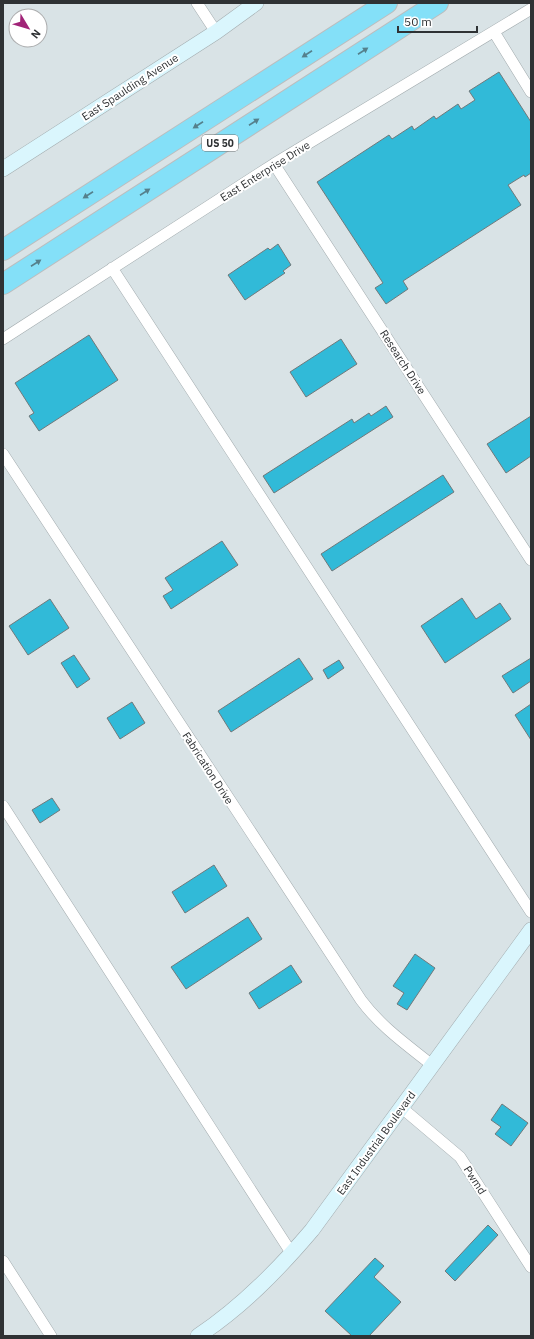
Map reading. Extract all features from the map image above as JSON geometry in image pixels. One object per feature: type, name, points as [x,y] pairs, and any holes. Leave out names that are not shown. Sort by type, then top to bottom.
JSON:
[{"type":"highway","name":"US 50","points":[[3,250],[387,3]]},
{"type":"highway","name":"US 50","points":[[3,284],[438,3]]},
{"type":"street","points":[[197,3],[216,32]]},
{"type":"street","name":"East Spaulding Avenue","points":[[3,168],[216,32],[256,3]]},
{"type":"street","name":"East Enterprise Drive","points":[[3,339],[274,164],[531,9]]},
{"type":"street","points":[[494,32],[531,92]]},
{"type":"street","name":"Research Drive","points":[[274,164],[531,560]]},
{"type":"street","points":[[112,268],[531,912]]},
{"type":"street","name":"Fabrication Drive","points":[[3,454],[361,1000],[380,1023],[432,1065]]},
{"type":"street","points":[[3,806],[292,1254]]},
{"type":"street","name":"East Industrial Boulevard","points":[[198,1336],[224,1318],[249,1297],[292,1254],[312,1230],[531,930]]},
{"type":"street","name":"Pwmd","points":[[402,1108],[460,1157],[531,1268]]},
{"type":"street","points":[[3,1261],[51,1336]]},
{"type":"building","points":[[499,72],[531,122],[531,173],[525,177],[524,175],[508,185],[521,205],[403,281],[408,289],[386,304],[375,288],[383,283],[317,182],[389,135],[392,139],[412,126],[414,130],[434,116],[436,119],[458,104],[461,109],[475,100],[469,91]]},
{"type":"building","points":[[278,244],[291,265],[283,271],[285,273],[245,300],[228,275],[268,248],[270,250]]},
{"type":"building","points":[[89,335],[118,380],[39,431],[29,416],[34,413],[15,383]]},
{"type":"building","points":[[341,339],[357,364],[306,397],[290,372]]},
{"type":"building","points":[[386,406],[393,417],[274,493],[263,476],[352,419],[354,423],[369,413],[371,416]]},
{"type":"building","points":[[531,416],[531,456],[506,473],[487,444]]},
{"type":"building","points":[[443,475],[454,492],[332,571],[321,554]]},
{"type":"building","points":[[222,541],[238,565],[171,609],[163,596],[173,590],[165,578]]},
{"type":"building","points":[[462,598],[476,619],[500,603],[511,619],[445,663],[421,626]]},
{"type":"building","points":[[50,599],[69,628],[28,655],[9,626]]},
{"type":"building","points":[[74,655],[90,679],[77,688],[61,663]]},
{"type":"building","points":[[299,658],[313,679],[231,732],[218,711]]},
{"type":"building","points":[[531,658],[531,681],[513,693],[502,676]]},
{"type":"building","points":[[339,660],[344,668],[328,679],[323,670]]},
{"type":"building","points":[[132,702],[145,723],[120,739],[107,718]]},
{"type":"building","points":[[531,704],[531,740],[515,715]]},
{"type":"building","points":[[52,798],[60,810],[40,823],[32,810]]},
{"type":"building","points":[[214,865],[227,886],[185,913],[172,892]]},
{"type":"building","points":[[248,917],[262,939],[186,989],[171,967]]},
{"type":"building","points":[[415,954],[435,968],[407,1010],[397,1004],[404,993],[393,986]]},
{"type":"building","points":[[291,965],[302,982],[259,1009],[249,993]]},
{"type":"building","points":[[502,1104],[528,1123],[511,1146],[495,1134],[501,1127],[491,1120]]},
{"type":"building","points":[[488,1225],[498,1235],[455,1281],[445,1271]]},
{"type":"building","points":[[375,1258],[384,1266],[374,1277],[401,1302],[369,1336],[352,1336],[325,1311]]}]
